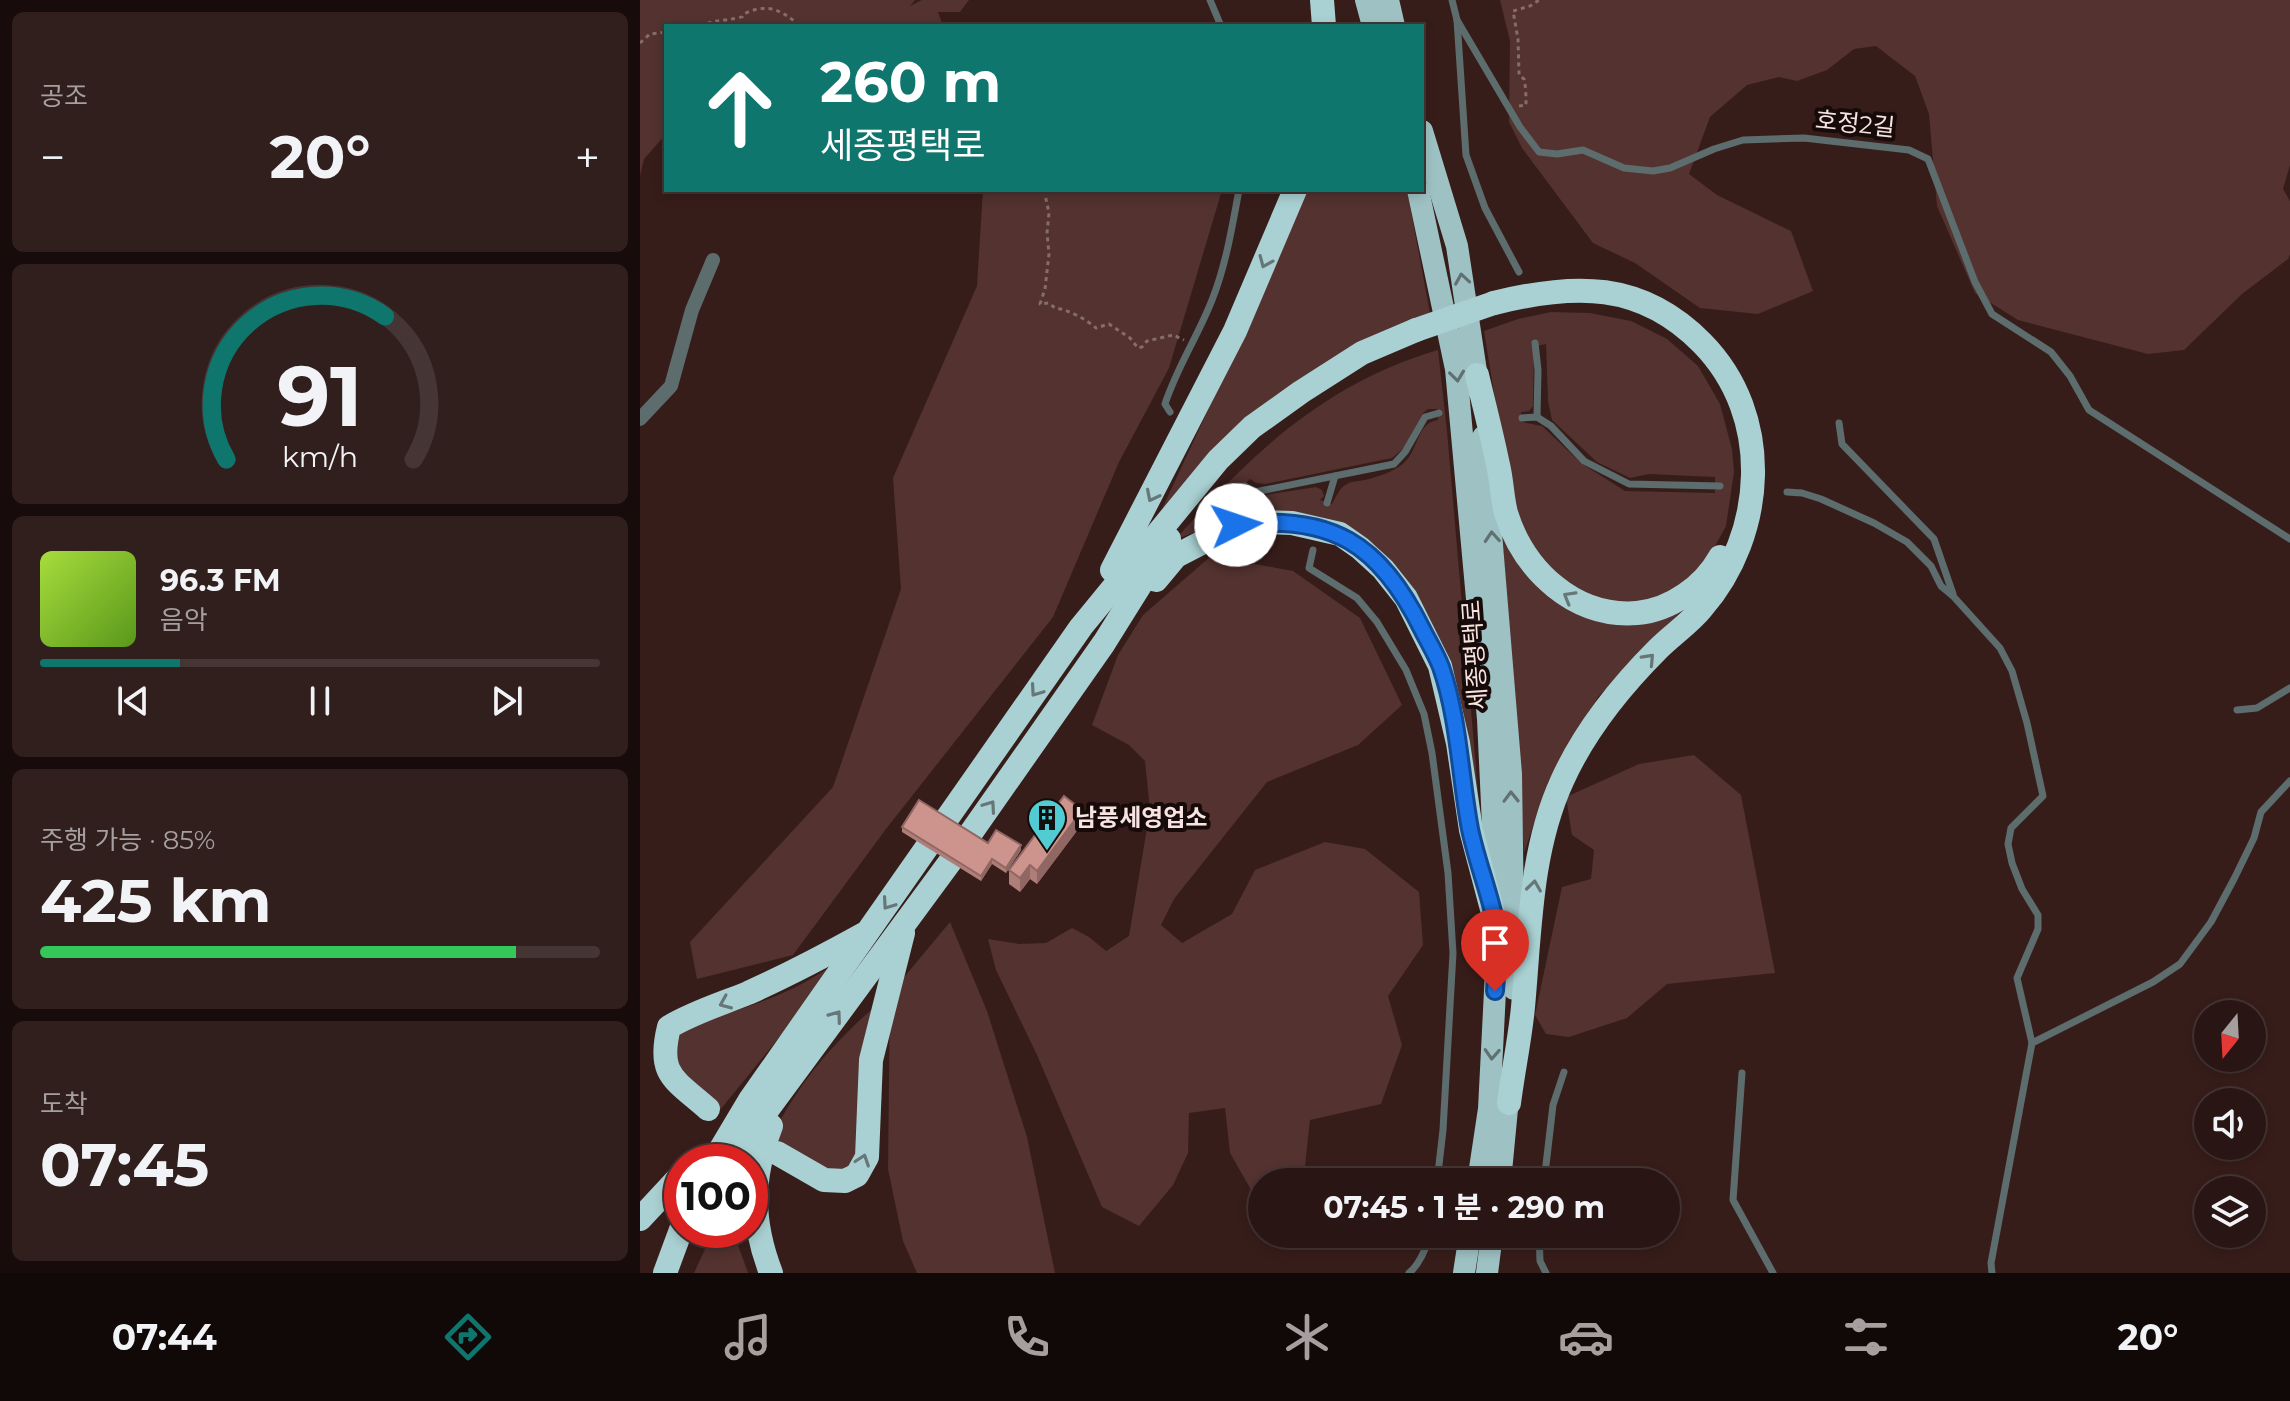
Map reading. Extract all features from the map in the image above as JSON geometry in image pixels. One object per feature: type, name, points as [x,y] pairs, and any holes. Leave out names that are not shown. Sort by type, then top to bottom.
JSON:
[{"type":"highway","points":[[1322,0],[1324,24]]},
{"type":"highway","points":[[1366,0],[1372,24]]},
{"type":"highway","points":[[1388,0],[1394,24]]},
{"type":"highway","name":"세종평택로","points":[[1424,138],[1457,246],[1477,375],[1511,774],[1515,963],[1509,1103],[1502,1168]]},
{"type":"highway","points":[[1081,627],[1235,331],[1294,192]]},
{"type":"highway","name":"세종평택로","points":[[1418,192],[1456,369],[1488,719],[1498,932],[1489,1109],[1480,1168]]},
{"type":"highway","points":[[724,1144],[750,1100],[1081,627],[1218,460],[1252,427],[1362,353],[1418,338],[1496,311],[1531,294],[1592,290],[1623,295],[1663,312],[1691,332],[1717,358],[1733,386],[1749,426],[1755,460],[1752,502],[1740,549],[1722,581],[1702,610],[1659,647],[1616,694],[1588,732],[1561,782],[1544,831],[1533,888],[1522,1011],[1509,1103]]},
{"type":"highway","points":[[1477,375],[1506,513],[1536,569],[1554,588],[1596,610],[1643,613],[1667,605],[1692,590],[1711,572],[1729,543],[1738,516],[1743,463],[1731,410],[1694,351],[1650,320],[1602,305],[1558,304],[1496,311]]},
{"type":"highway","points":[[745,1144],[961,847],[1104,643],[1165,544],[1233,465],[1275,425],[1322,393],[1418,338]]},
{"type":"highway","points":[[1104,643],[1176,556],[1236,525],[1292,523],[1340,534],[1360,548],[1383,569],[1406,598],[1440,666],[1458,743],[1471,830],[1498,932]]},
{"type":"highway","points":[[777,1153],[824,1180],[845,1181],[857,1175],[867,1157],[871,1060],[905,921]]},
{"type":"highway","points":[[708,1109],[672,1078],[664,1063],[669,1027],[688,1015],[714,1008],[797,971],[869,931]]},
{"type":"highway","points":[[771,1273],[755,1214],[757,1176],[767,1136],[790,1079]]},
{"type":"highway","points":[[710,1144],[750,1100]]},
{"type":"highway","points":[[640,1219],[664,1193]]},
{"type":"highway","points":[[665,1273],[674,1248]]},
{"type":"highway","points":[[680,1273],[689,1248]]},
{"type":"highway","points":[[1464,1273],[1468,1248]]},
{"type":"highway","points":[[1487,1273],[1490,1248]]},
{"type":"street","points":[[640,419],[671,386],[692,310],[713,260]]},
{"type":"lane","points":[[1210,0],[1220,24]]},
{"type":"lane","points":[[1452,0],[1457,20],[1466,155],[1485,208],[1519,272]]},
{"type":"lane","name":"호정2길","points":[[1457,20],[1520,127],[1539,152],[1557,154],[1583,150],[1624,168],[1653,171],[1670,168],[1743,140],[1804,138],[1909,150],[1928,159],[1975,282],[1992,314],[2051,352],[2070,376],[2089,410],[2290,539]]},
{"type":"lane","points":[[1170,412],[1165,404],[1174,376],[1213,299],[1230,241],[1239,192]]},
{"type":"lane","points":[[1535,343],[1537,417]]},
{"type":"lane","points":[[1245,486],[1255,492],[1394,464],[1405,452],[1425,417],[1439,413]]},
{"type":"lane","points":[[1522,418],[1537,417],[1551,426],[1584,461],[1629,484],[1720,486]]},
{"type":"lane","points":[[1839,423],[1842,444],[1934,539],[1953,596]]},
{"type":"lane","points":[[1327,503],[1335,476]]},
{"type":"lane","points":[[1787,492],[1821,499],[1907,542],[1931,566],[1941,586],[2000,648],[2012,671],[2027,723],[2043,796],[2011,828],[2008,844],[2017,876],[2038,915],[2038,929],[2017,978],[2032,1043],[1991,1263],[1992,1273]]},
{"type":"lane","points":[[1313,550],[1309,568],[1357,598],[1392,645],[1424,714],[1432,753],[1448,873],[1453,953],[1439,1168]]},
{"type":"lane","points":[[2237,710],[2257,708],[2290,688]]},
{"type":"lane","points":[[2032,1043],[2142,989],[2180,964],[2211,922],[2234,879],[2254,838],[2261,812],[2290,781]]},
{"type":"lane","points":[[1546,1168],[1553,1105],[1564,1072]]},
{"type":"lane","points":[[1742,1073],[1733,1200],[1773,1273]]},
{"type":"lane","points":[[1409,1273],[1425,1248]]},
{"type":"lane","points":[[1540,1248],[1540,1261],[1546,1273]]},
{"type":"path","points":[[1507,106],[1526,105],[1524,79],[1519,73],[1513,11],[1539,0]]},
{"type":"path","points":[[704,24],[764,9],[785,13],[798,24]]},
{"type":"path","points":[[640,43],[650,34],[664,32]]},
{"type":"path","points":[[1044,192],[1049,213],[1049,254],[1040,304],[1049,303],[1055,308],[1066,309],[1096,328],[1107,323],[1130,338],[1138,348],[1147,341],[1173,335],[1191,344]]},
{"type":"shaded area","points":[[640,0],[915,0],[910,6],[922,0],[969,0],[960,12],[938,12],[942,24],[664,24],[664,136],[644,159],[640,176]]},
{"type":"shaded area","points":[[1500,0],[2290,0],[2290,165],[2283,189],[2290,201],[2290,254],[2288,259],[2242,294],[2184,350],[2148,354],[2018,320],[1975,293],[1937,206],[1929,114],[1915,76],[1876,46],[1854,49],[1827,70],[1797,81],[1779,77],[1747,85],[1710,117],[1689,174],[1717,195],[1791,231],[1813,291],[1758,314],[1700,308],[1635,263],[1593,243],[1522,148],[1509,122],[1510,41]]},
{"type":"shaded area","points":[[983,192],[1221,192],[1169,368],[1119,462],[1053,617],[886,829],[793,955],[697,979],[690,942],[833,787],[901,589],[893,478],[977,286]]},
{"type":"shaded area","points":[[1305,192],[1407,192],[1430,313],[1237,431],[1162,509]]},
{"type":"shaded area","points":[[1551,312],[1590,313],[1631,321],[1667,339],[1698,366],[1720,404],[1732,449],[1734,472],[1726,526],[1702,570],[1682,589],[1640,605],[1586,599],[1542,567],[1513,511],[1484,331]],"holes":[[[1546,344],[1548,401],[1552,420],[1597,462],[1630,478],[1649,474],[1715,477],[1715,493],[1625,491],[1581,463],[1542,426],[1522,422],[1521,412],[1529,411],[1533,406],[1534,347]]]},
{"type":"shaded area","points":[[1438,350],[1481,826],[1453,688],[1361,539],[1222,523],[1176,539],[1233,478],[1293,425],[1360,381]],"holes":[[[1428,409],[1437,409],[1438,420],[1425,427],[1406,460],[1383,474],[1347,484],[1332,504],[1320,500],[1324,496],[1322,490],[1316,487],[1258,496],[1241,488],[1250,479],[1265,484],[1392,458],[1403,449],[1423,413]]]},
{"type":"shaded area","points":[[1502,533],[1535,583],[1565,608],[1591,619],[1692,600],[1598,697],[1548,782],[1524,853]]},
{"type":"shaded area","points":[[1211,556],[1293,571],[1360,618],[1402,705],[1358,745],[1267,782],[1174,899],[1161,925],[1182,943],[1232,914],[1255,870],[1325,842],[1365,849],[1419,892],[1423,945],[1388,996],[1402,1045],[1381,1104],[1310,1120],[1304,1168],[1248,1168],[1248,1184],[1230,1153],[1225,1108],[1189,1113],[1188,1153],[1173,1185],[1139,1226],[1102,1207],[1037,1055],[996,970],[988,939],[1019,944],[1046,943],[1072,928],[1106,951],[1129,936],[1150,810],[1145,761],[1129,745],[1092,725],[1118,655],[1143,615]]},
{"type":"shaded area","points":[[1694,755],[1741,795],[1775,973],[1667,984],[1627,1018],[1569,1037],[1546,1034],[1535,1015],[1562,887],[1591,879],[1594,850],[1572,835],[1566,797],[1639,764]]},
{"type":"shaded area","points":[[950,922],[987,1011],[1027,1137],[1055,1273],[917,1273],[903,1241],[888,1169],[890,994]]},
{"type":"shaded area","points":[[832,966],[790,1024],[720,1110],[675,1069],[674,1034],[783,993]]},
{"type":"shaded area","points":[[878,1004],[856,1164],[829,1174],[769,1143],[790,1103],[816,1067]]},
{"type":"shaded area","points":[[706,1248],[739,1248],[748,1273],[694,1273]]},
{"type":"building","points":[[1064,796],[1082,810],[1037,871],[1030,865],[1020,878],[1009,870]]},
{"type":"building","points":[[919,800],[988,843],[996,830],[1021,845],[1006,868],[992,859],[981,876],[902,827]]},
{"type":"place","name":"남풍세영업소","points":[[1047,852]]},
{"type":"route","points":[[1236,525],[1292,523],[1340,534],[1383,569],[1406,598],[1440,666],[1458,743],[1471,830],[1498,932],[1495,991]]}]
